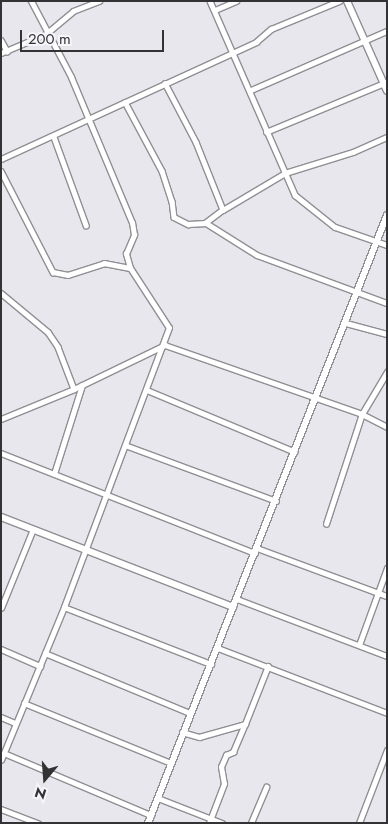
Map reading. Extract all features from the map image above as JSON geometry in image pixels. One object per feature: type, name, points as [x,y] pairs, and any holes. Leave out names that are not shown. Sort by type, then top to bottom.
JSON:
[{"type":"street","points":[[1,760],[64,608],[84,549],[165,344],[168,324],[130,268],[126,254],[134,229],[89,119],[31,1]]},
{"type":"street","points":[[79,1],[81,7]]},
{"type":"street","points":[[1,53],[46,34],[81,7],[99,1]]},
{"type":"street","points":[[210,1],[235,52],[266,132],[285,173],[302,203],[334,228],[387,245]]},
{"type":"street","points":[[215,10],[236,1]]},
{"type":"street","points":[[1,159],[54,137],[165,83],[260,40],[271,29],[339,1]]},
{"type":"street","points":[[347,1],[385,82],[387,91]]},
{"type":"street","points":[[250,90],[387,31]]},
{"type":"street","points":[[1,40],[7,51]]},
{"type":"street","points":[[266,132],[385,82]]},
{"type":"street","points":[[165,83],[196,142],[223,210]]},
{"type":"street","points":[[126,102],[162,171],[172,201],[174,217],[188,224],[206,223],[223,210],[285,173],[353,152],[387,137]]},
{"type":"street","points":[[54,137],[86,225]]},
{"type":"street","points":[[1,171],[54,272],[68,275],[104,263],[130,268]]},
{"type":"street","points":[[148,823],[182,732],[218,648],[276,502],[387,215]]},
{"type":"street","points":[[206,223],[257,255],[387,302]]},
{"type":"street","points":[[1,293],[48,332],[74,389]]},
{"type":"street","points":[[1,300],[6,297]]},
{"type":"street","points":[[346,323],[387,334]]},
{"type":"street","points":[[1,419],[74,389],[165,344],[362,414],[387,427]]},
{"type":"street","points":[[326,524],[362,414],[387,372]]},
{"type":"street","points":[[54,474],[82,385]]},
{"type":"street","points":[[147,390],[295,452]]},
{"type":"street","points":[[125,444],[276,502]]},
{"type":"street","points":[[1,453],[256,551],[387,596]]},
{"type":"street","points":[[1,517],[233,607]]},
{"type":"street","points":[[1,608],[33,529]]},
{"type":"street","points":[[359,645],[387,568]]},
{"type":"street","points":[[237,598],[387,656]]},
{"type":"street","points":[[64,608],[211,664]]},
{"type":"street","points":[[218,648],[387,713]]},
{"type":"street","points":[[1,649],[40,666]]},
{"type":"street","points":[[45,653],[190,713]]},
{"type":"street","points":[[210,821],[224,784],[220,767],[226,755],[233,752],[268,666]]},
{"type":"street","points":[[24,703],[171,763]]},
{"type":"street","points":[[1,717],[16,723]]},
{"type":"street","points":[[182,732],[199,737],[245,724]]},
{"type":"street","points":[[359,823],[387,750]]},
{"type":"street","points":[[4,752],[151,815]]},
{"type":"street","points":[[251,823],[266,787]]},
{"type":"street","points":[[158,798],[210,821],[222,823]]},
{"type":"street","points":[[1,809],[37,823]]}]
